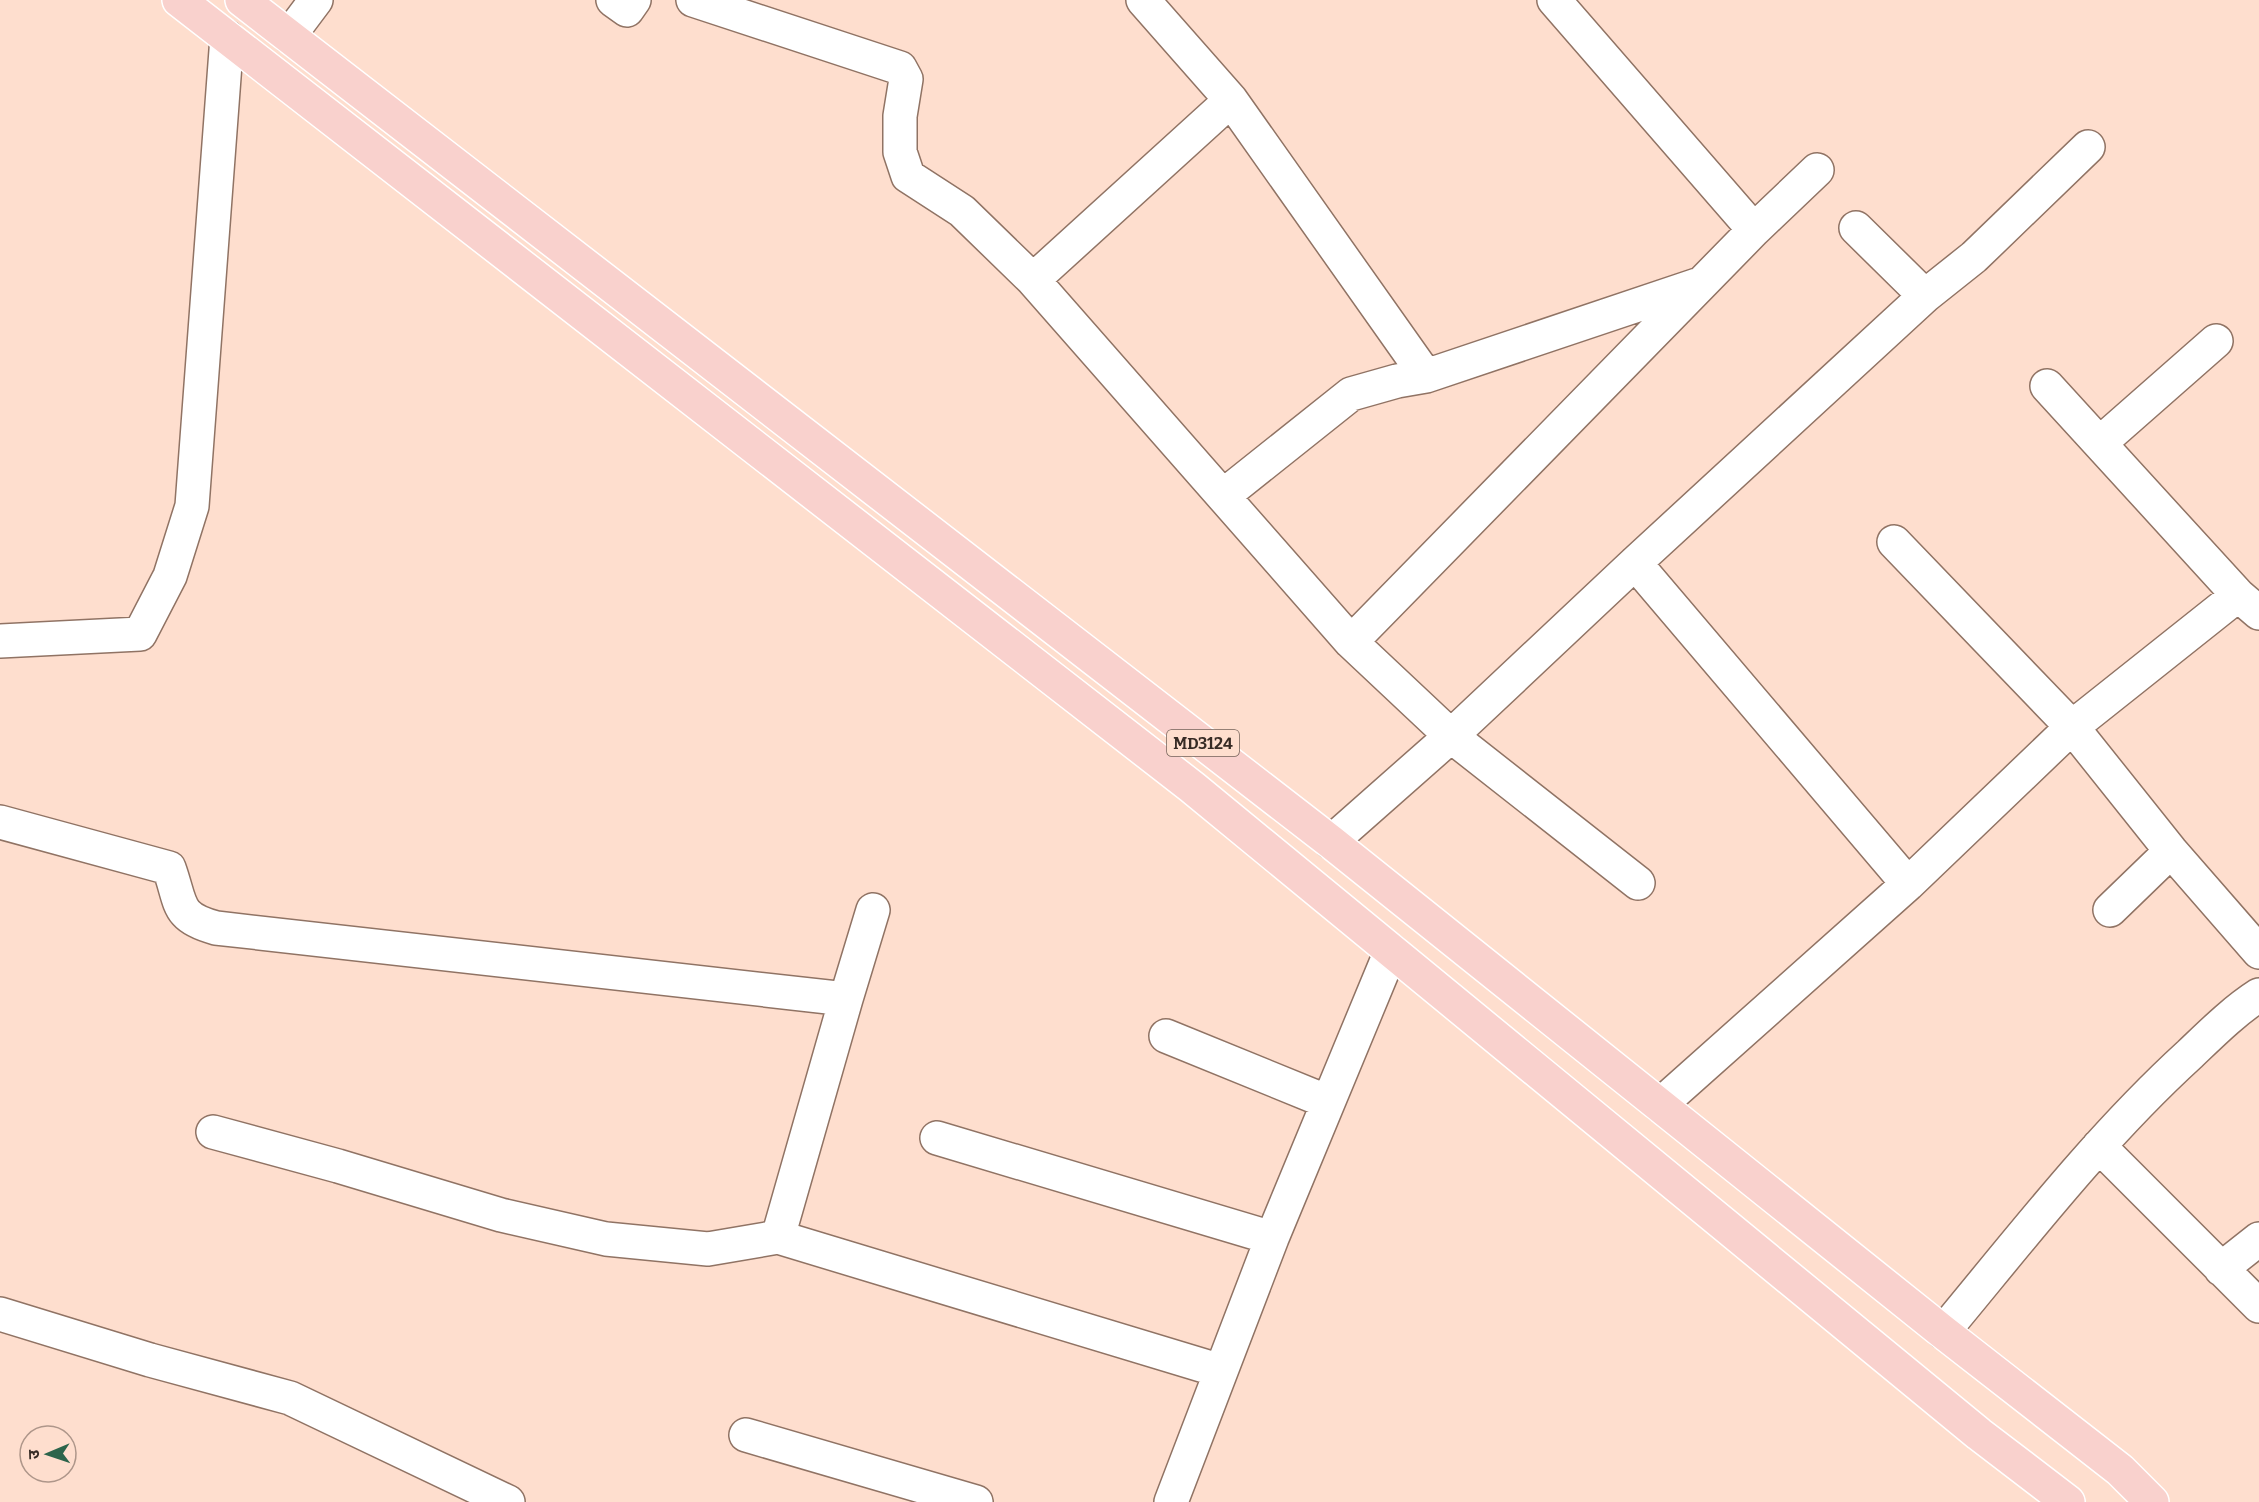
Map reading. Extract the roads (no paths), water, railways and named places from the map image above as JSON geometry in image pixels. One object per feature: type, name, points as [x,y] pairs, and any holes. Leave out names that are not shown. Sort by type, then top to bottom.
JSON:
[{"type":"main road","points":[[179,0],[1192,787],[1979,1434],[2068,1502]]},
{"type":"main road","name":"MD3124","points":[[242,0],[1331,842],[1943,1332],[2120,1470],[2151,1502]]},
{"type":"street","points":[[289,36],[316,0]]},
{"type":"street","points":[[613,0],[627,10],[634,0]]},
{"type":"street","points":[[693,0],[900,68],[906,79],[900,116],[900,152],[908,176],[962,211],[1033,280],[1351,642],[1451,736],[1638,883]]},
{"type":"street","points":[[1143,0],[1231,100],[1426,376]]},
{"type":"street","points":[[1554,0],[1754,230]]},
{"type":"street","points":[[0,642],[140,634],[170,576],[192,506],[227,37]]},
{"type":"street","points":[[1033,280],[1231,100]]},
{"type":"street","points":[[1331,842],[1451,736],[1925,296],[1974,256],[2088,147]]},
{"type":"street","points":[[1351,642],[1754,230],[1817,170]]},
{"type":"street","points":[[1856,228],[1925,296]]},
{"type":"street","points":[[1223,496],[1351,394],[1397,381],[1426,376],[1704,282]]},
{"type":"street","points":[[2100,443],[2216,341]]},
{"type":"street","points":[[1660,1105],[1908,884],[2072,727],[2249,604],[2047,386]]},
{"type":"street","points":[[1894,542],[2072,727],[2171,851],[2259,952]]},
{"type":"street","points":[[1635,563],[1908,884]]},
{"type":"street","points":[[0,822],[169,868],[181,907],[195,922],[216,928],[846,999]]},
{"type":"street","points":[[2110,910],[2171,851]]},
{"type":"street","points":[[778,1237],[873,910]]},
{"type":"street","points":[[1171,1502],[1272,1238],[1391,951]]},
{"type":"street","points":[[1943,1332],[2099,1146],[2166,1076],[2243,1005],[2259,995]]},
{"type":"street","points":[[1166,1036],[1328,1102]]},
{"type":"street","points":[[213,1132],[338,1166],[501,1215],[606,1239],[708,1250],[778,1237],[1221,1371]]},
{"type":"street","points":[[937,1138],[1272,1238]]},
{"type":"street","points":[[2099,1146],[2259,1306]]},
{"type":"street","points":[[2221,1269],[2259,1239]]},
{"type":"street","points":[[0,1314],[150,1360],[290,1398],[508,1502]]},
{"type":"street","points":[[746,1435],[976,1502]]}]
